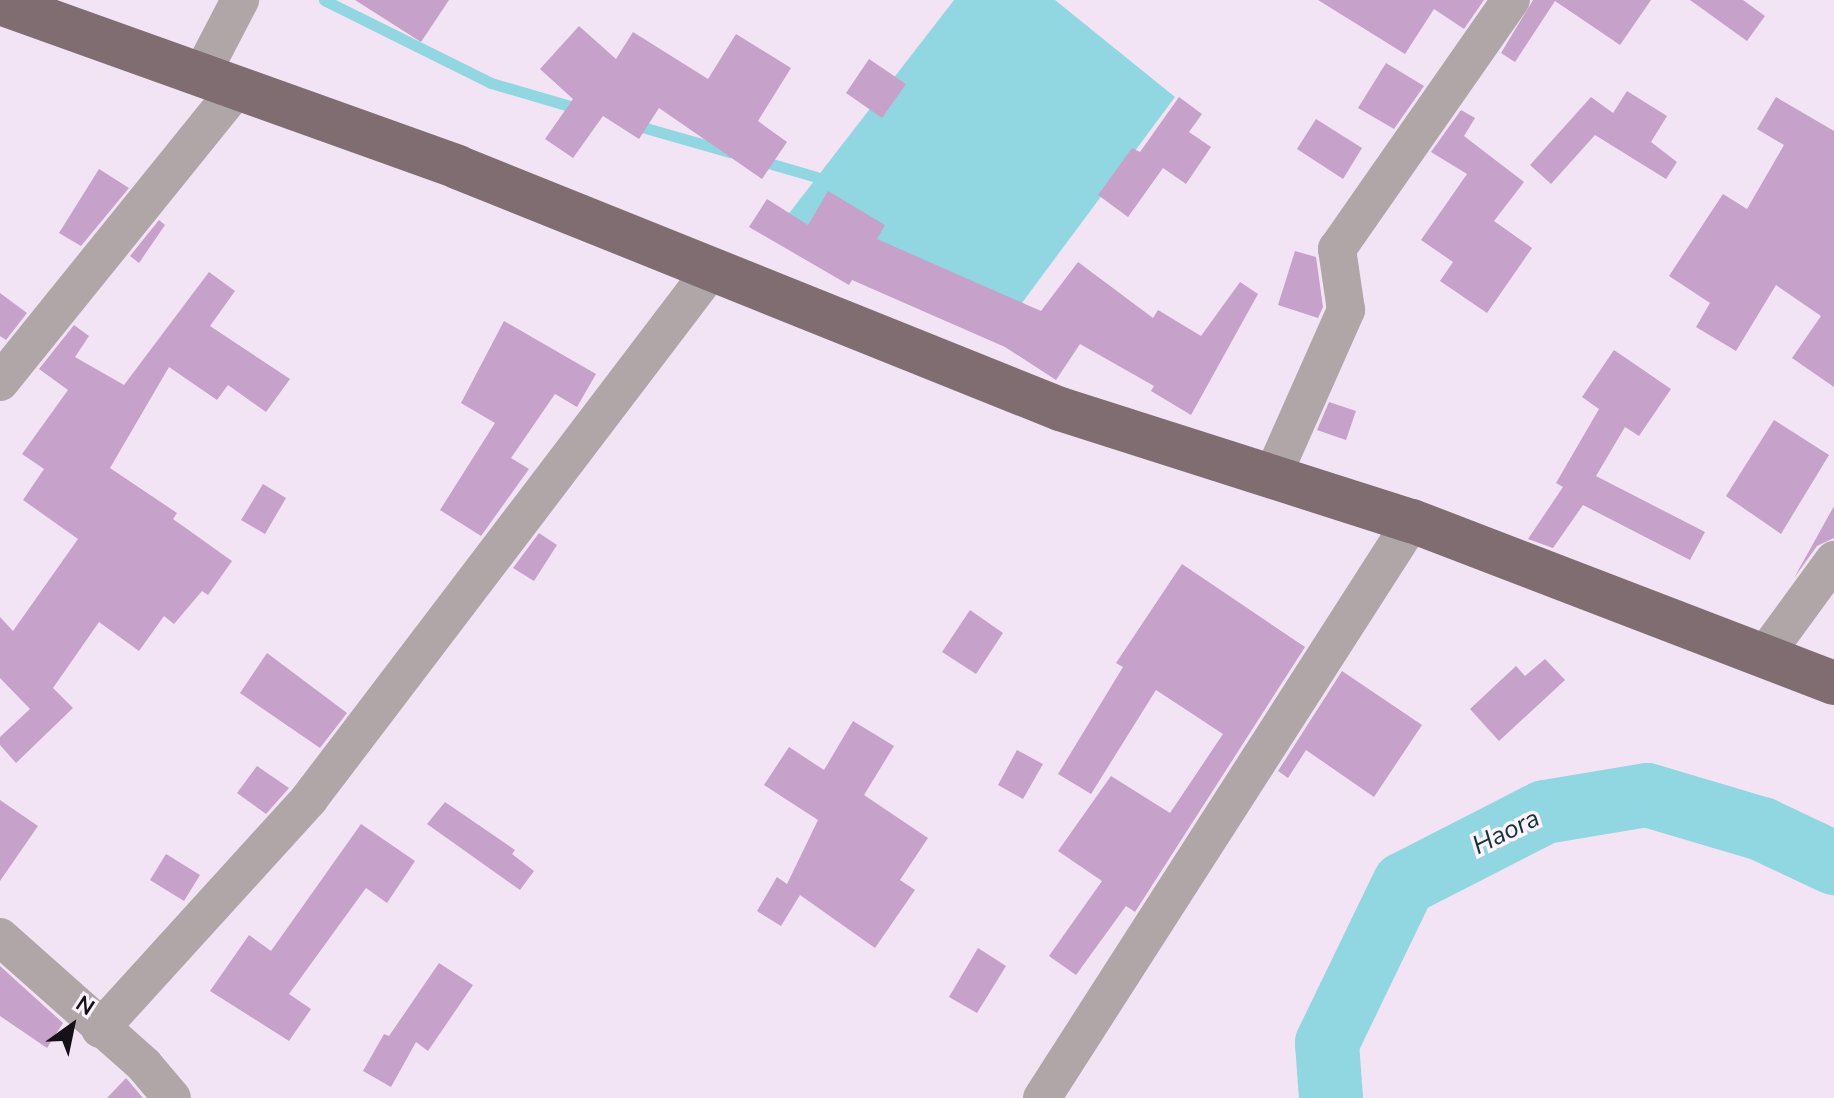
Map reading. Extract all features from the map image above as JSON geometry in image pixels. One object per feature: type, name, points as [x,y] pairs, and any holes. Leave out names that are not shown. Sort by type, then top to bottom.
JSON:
[{"type":"main road","points":[[0,3],[457,167],[1060,409],[1412,521],[1834,683]]},
{"type":"street","points":[[0,382],[219,82],[240,0]]},
{"type":"street","points":[[1272,477],[1346,310],[1337,249],[1511,0]]},
{"type":"street","points":[[100,1029],[309,799],[712,269]]},
{"type":"street","points":[[1042,1098],[1412,521]]},
{"type":"street","points":[[1764,656],[1834,560]]},
{"type":"street","points":[[0,937],[144,1065],[172,1098]]},
{"type":"water","points":[[954,0],[1055,0],[1175,97],[1010,319],[780,225]]},
{"type":"building","points":[[355,0],[449,0],[421,42]]},
{"type":"building","points":[[1318,0],[1484,0],[1464,29],[1434,9],[1405,54]]},
{"type":"building","points":[[1533,0],[1651,0],[1620,45],[1555,1],[1515,62],[1501,53]]},
{"type":"building","points":[[1690,0],[1743,0],[1765,16],[1747,41]]},
{"type":"building","points":[[579,26],[616,59],[633,32],[708,79],[736,34],[791,68],[758,121],[787,142],[762,179],[659,108],[639,139],[603,116],[573,158],[545,139],[573,99],[540,69]]},
{"type":"building","points":[[869,59],[906,84],[882,118],[846,93]]},
{"type":"building","points":[[1386,63],[1424,86],[1394,129],[1358,108]]},
{"type":"building","points":[[1627,91],[1667,116],[1651,142],[1677,162],[1666,179],[1595,135],[1551,184],[1530,165],[1591,97],[1613,113]]},
{"type":"building","points":[[1179,97],[1202,114],[1189,132],[1211,147],[1186,184],[1163,168],[1128,217],[1098,195],[1132,148],[1140,152]]},
{"type":"building","points":[[1776,97],[1834,131],[1834,387],[1792,358],[1821,316],[1776,285],[1736,351],[1696,327],[1710,303],[1669,276],[1723,194],[1747,209],[1784,145],[1757,129]]},
{"type":"building","points":[[1461,110],[1475,118],[1464,136],[1524,182],[1494,221],[1532,248],[1487,313],[1440,281],[1453,262],[1421,240],[1467,174],[1431,152]]},
{"type":"building","points":[[1316,119],[1362,148],[1343,179],[1297,149]]},
{"type":"building","points":[[99,169],[129,188],[81,246],[59,233]]},
{"type":"building","points":[[828,191],[885,225],[877,239],[1041,311],[1078,262],[1153,318],[1158,310],[1201,336],[1240,282],[1258,294],[1191,415],[1151,391],[1154,386],[1080,344],[1056,380],[1005,347],[852,280],[849,285],[749,227],[767,199],[808,225]]},
{"type":"building","points":[[159,220],[165,225],[139,263],[130,256]]},
{"type":"building","points":[[1295,251],[1316,257],[1323,307],[1318,318],[1278,305]]},
{"type":"building","points":[[209,272],[235,291],[210,326],[290,379],[266,412],[228,385],[217,400],[169,367],[110,468],[177,513],[173,519],[232,561],[208,595],[202,591],[174,624],[164,616],[139,651],[99,622],[53,688],[73,708],[16,763],[0,745],[0,737],[30,709],[0,678],[0,617],[13,631],[78,539],[23,500],[44,469],[22,454],[68,390],[39,369],[74,325],[89,336],[75,357],[124,385]]},
{"type":"building","points":[[0,293],[27,313],[6,340],[0,336]]},
{"type":"building","points":[[504,321],[596,374],[577,407],[555,394],[511,458],[529,469],[481,536],[440,510],[495,423],[461,403]]},
{"type":"building","points":[[1614,350],[1671,389],[1639,436],[1625,427],[1596,476],[1705,532],[1690,560],[1583,505],[1553,548],[1528,539],[1563,487],[1556,483],[1599,409],[1582,397]]},
{"type":"building","points":[[1329,402],[1356,411],[1346,440],[1317,430]]},
{"type":"building","points":[[1774,420],[1829,455],[1781,534],[1726,496]]},
{"type":"building","points":[[263,484],[286,498],[265,534],[241,520]]},
{"type":"building","points":[[1834,506],[1834,538],[1817,546],[1794,578]]},
{"type":"building","points":[[539,533],[557,545],[534,581],[513,568]]},
{"type":"building","points":[[1182,564],[1305,647],[1135,912],[1126,906],[1076,975],[1049,956],[1102,881],[1058,851],[1111,776],[1170,813],[1223,734],[1156,690],[1091,794],[1058,774],[1123,667],[1116,663]]},
{"type":"building","points":[[970,610],[1003,633],[976,674],[942,652]]},
{"type":"building","points":[[267,653],[347,713],[320,748],[240,693]]},
{"type":"building","points":[[1545,659],[1565,680],[1499,741],[1470,709],[1516,666],[1525,676]]},
{"type":"building","points":[[1342,671],[1422,725],[1374,797],[1306,750],[1288,778],[1278,771]]},
{"type":"building","points":[[853,721],[894,746],[864,795],[928,838],[900,880],[915,890],[875,948],[800,895],[781,926],[757,911],[777,877],[787,884],[818,820],[764,785],[789,747],[824,770]]},
{"type":"building","points":[[1017,750],[1043,764],[1023,799],[998,785]]},
{"type":"building","points":[[257,766],[289,788],[266,814],[237,793]]},
{"type":"building","points":[[0,800],[38,826],[0,881]]},
{"type":"building","points":[[445,802],[515,850],[512,854],[534,871],[520,890],[427,824]]},
{"type":"building","points":[[361,824],[415,861],[387,903],[366,888],[289,994],[311,1009],[289,1041],[210,991],[249,935],[271,951]]},
{"type":"building","points":[[166,854],[200,875],[184,901],[150,880]]},
{"type":"building","points":[[978,948],[1006,966],[977,1013],[949,997]]},
{"type":"building","points":[[439,963],[473,985],[428,1051],[416,1042],[391,1087],[363,1071],[384,1034],[389,1036]]},
{"type":"building","points":[[0,966],[63,1023],[47,1048],[0,1016]]},
{"type":"building","points":[[126,1078],[143,1098],[107,1098]]},
{"type":"waterway","points":[[324,0],[491,83],[580,109]]},
{"type":"waterway","points":[[635,125],[730,152]]},
{"type":"waterway","points":[[758,160],[817,177]]},
{"type":"waterway","name":"Haora","points":[[1331,1098],[1327,1043],[1404,884],[1545,812],[1647,795],[1762,829],[1834,863]]}]
